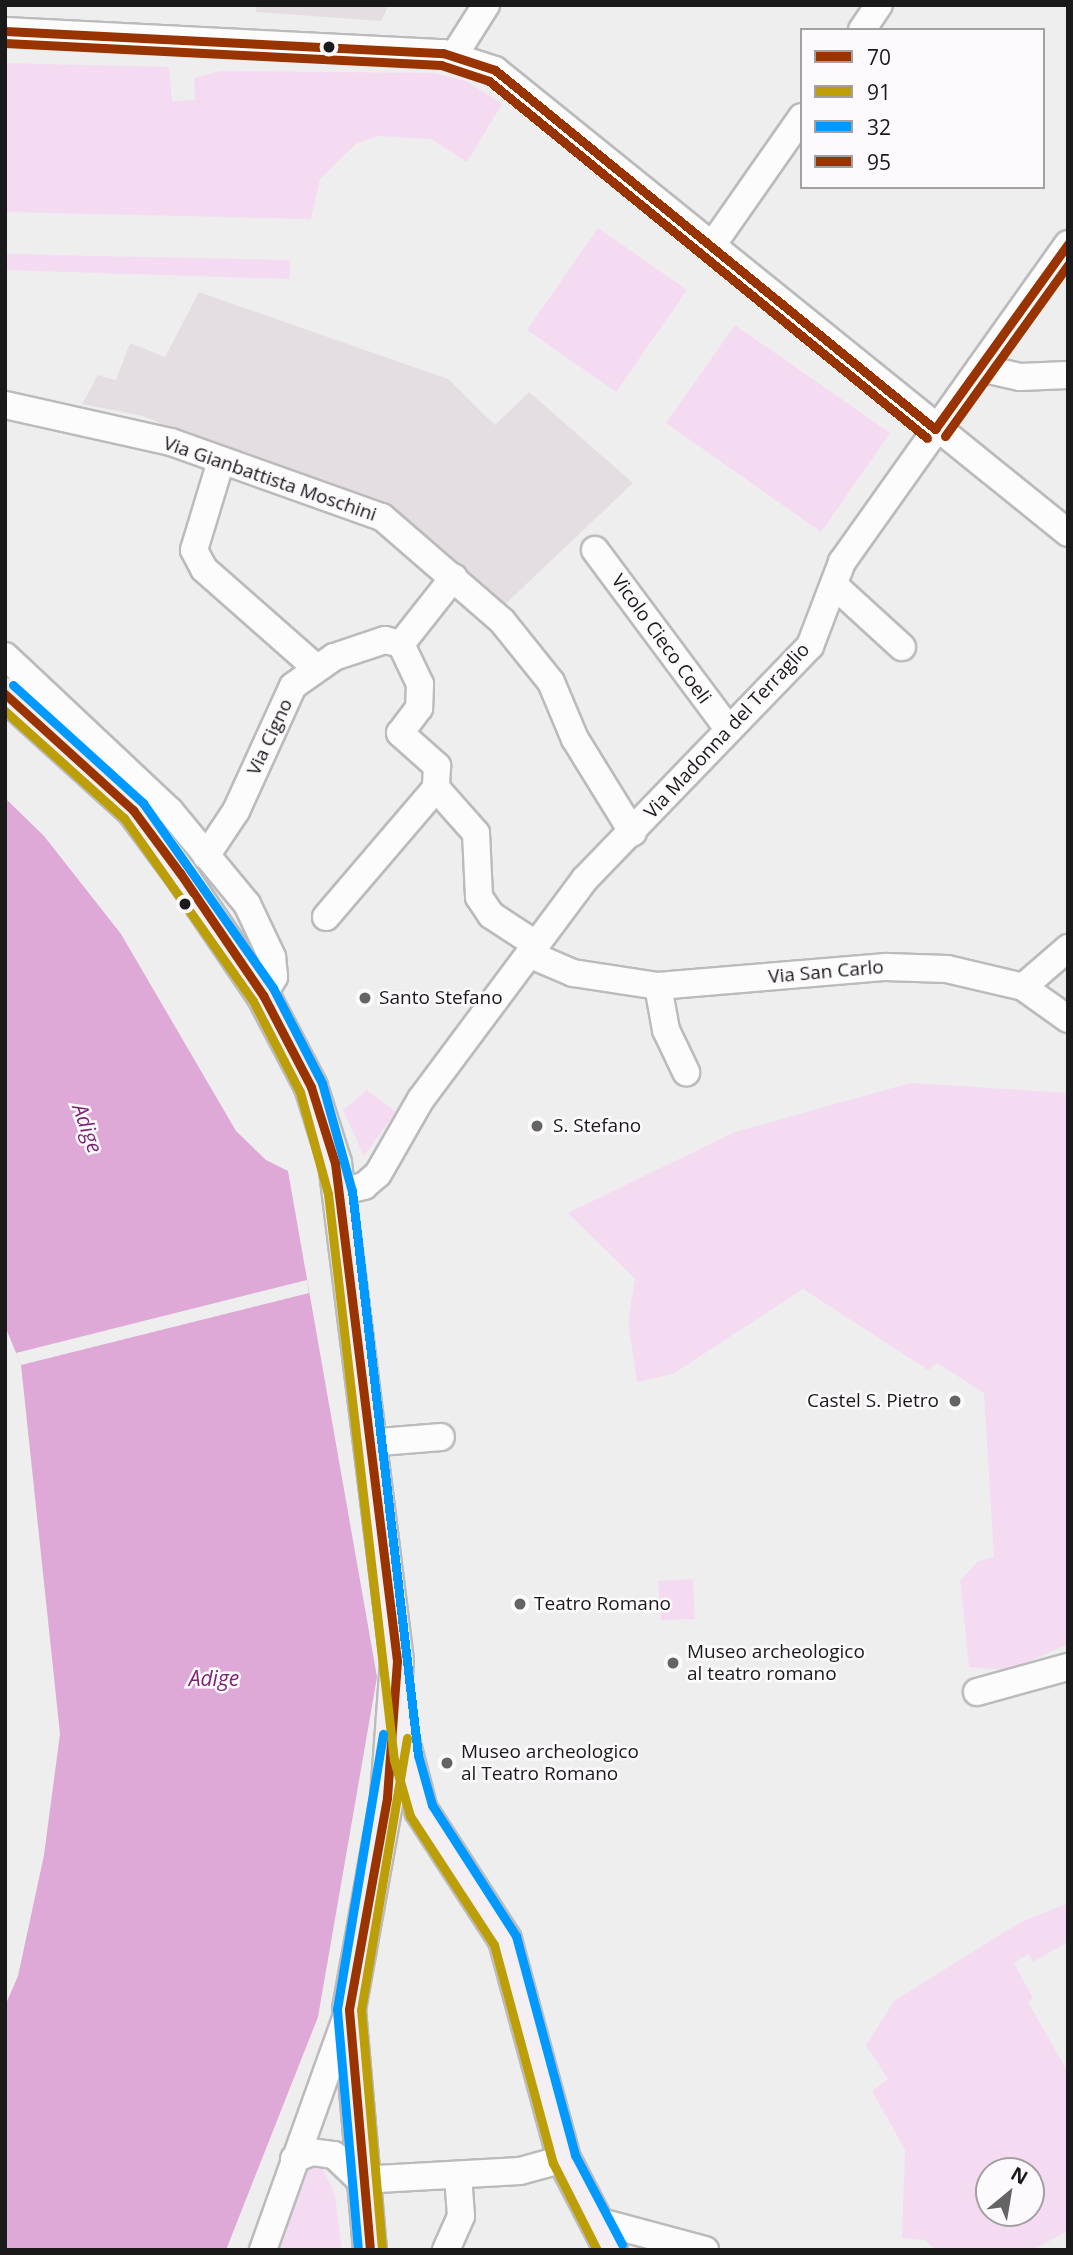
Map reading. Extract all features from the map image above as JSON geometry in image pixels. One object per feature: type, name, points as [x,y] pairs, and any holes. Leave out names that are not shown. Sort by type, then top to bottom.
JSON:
[{"type":"main road","points":[[5,694],[133,810],[263,995],[311,1087],[340,1192],[397,1715],[421,1810],[505,1940],[564,2159],[611,2250]]},
{"type":"main road","points":[[370,2250],[360,2180],[349,2010],[387,1798],[397,1715]]},
{"type":"main road","points":[[387,1798],[421,1810]]},
{"type":"street","points":[[455,54],[486,5]]},
{"type":"street","points":[[5,30],[455,54],[495,70],[713,244],[935,429],[1068,533]]},
{"type":"street","points":[[713,244],[800,120]]},
{"type":"street","name":"Via Madonna del Terraglio","points":[[340,1192],[364,1186],[378,1174],[419,1102],[585,879],[633,833],[727,727],[803,654],[842,562],[1068,244]]},
{"type":"street","points":[[980,368],[1020,377],[1068,375]]},
{"type":"street","name":"Via Gianbattista Moschini","points":[[5,405],[117,427],[382,517],[502,621],[551,682],[575,739],[633,833]]},
{"type":"street","points":[[221,461],[194,550],[204,569],[315,667]]},
{"type":"street","name":"Vicolo Cieco Coeli","points":[[595,551],[727,727]]},
{"type":"street","points":[[326,917],[436,788],[437,766],[400,733],[419,708],[420,684],[401,645],[454,578]]},
{"type":"street","points":[[834,585],[902,647]]},
{"type":"street","name":"Via Cigno","points":[[206,856],[236,811],[293,686],[315,667],[374,639],[401,645]]},
{"type":"street","points":[[5,656],[170,811],[259,922],[274,977],[263,995]]},
{"type":"street","name":"Via San Carlo","points":[[436,788],[476,833],[479,897],[491,915],[534,950],[573,972],[657,986],[886,967],[947,969],[1023,987],[1068,1019]]},
{"type":"street","points":[[1023,987],[1068,948]]},
{"type":"street","points":[[657,986],[666,1030],[686,1072]]},
{"type":"street","points":[[368,1443],[441,1437]]},
{"type":"street","points":[[977,1692],[1068,1667]]},
{"type":"street","points":[[263,2250],[349,2010]]},
{"type":"street","points":[[294,2159],[312,2152],[334,2155],[360,2180],[458,2175],[564,2159]]},
{"type":"street","points":[[446,2250],[461,2216],[458,2175]]},
{"type":"street","points":[[597,2221],[705,2250]]},
{"type":"shaded area","points":[[257,5],[389,5],[381,21],[256,12]]},
{"type":"shaded area","points":[[5,63],[169,67],[172,101],[195,100],[194,78],[220,71],[434,73],[466,81],[502,104],[467,162],[431,139],[378,136],[356,144],[320,179],[311,219],[5,212]]},
{"type":"shaded area","points":[[598,228],[687,290],[616,392],[527,330]]},
{"type":"shaded area","points":[[5,254],[290,260],[290,279],[5,270]]},
{"type":"shaded area","points":[[199,292],[448,379],[495,425],[529,392],[633,483],[500,609],[391,504],[213,446],[143,416],[82,404],[98,375],[116,380],[130,343],[165,357]]},
{"type":"shaded area","points":[[735,325],[890,433],[821,532],[666,423]]},
{"type":"shaded area","points":[[910,1083],[1068,1093],[1068,1644],[1009,1670],[969,1667],[960,1581],[978,1561],[994,1557],[984,1393],[937,1363],[928,1370],[803,1289],[673,1374],[637,1382],[628,1322],[635,1279],[568,1213],[735,1132]]},
{"type":"shaded area","points":[[367,1090],[396,1112],[364,1156],[343,1110]]},
{"type":"shaded area","points":[[693,1579],[695,1619],[661,1620],[658,1581]]},
{"type":"shaded area","points":[[1068,1903],[1068,1942],[1033,1962],[1029,1954],[1014,1963],[1033,1998],[1028,2002],[1068,2072],[1068,2231],[1032,2250],[935,2250],[925,2240],[902,2238],[905,2150],[872,2091],[888,2079],[866,2045],[894,2001],[1021,1922]]},
{"type":"shaded area","points":[[321,2166],[335,2194],[342,2250],[272,2250],[294,2185],[306,2170]]},
{"type":"water","name":"Adige","points":[[5,798],[44,836],[121,934],[236,1131],[266,1160],[288,1171],[377,1677],[318,2017],[226,2250],[5,2250],[5,2006],[18,1976],[44,1855],[60,1734],[21,1365],[5,1326]]},
{"type":"pier","points":[[307,1280],[309,1293],[21,1365],[16,1353]]},
{"type":"transit line","name":"70","points":[[5,31],[443,53],[495,70],[935,429]]},
{"type":"transit line","name":"95","points":[[5,43],[441,65],[489,81],[927,438]]},
{"type":"transit line","name":"70","points":[[935,429],[1068,244]]},
{"type":"transit line","name":"95","points":[[945,436],[1068,265]]},
{"type":"transit line","name":"32","points":[[13,685],[143,803],[273,988],[322,1083],[352,1191],[418,1755],[432,1805],[516,1936],[575,2155],[622,2244]]},
{"type":"transit line","name":"70","points":[[5,694],[133,810],[180,873],[263,995],[311,1087],[335,1163],[397,1661],[387,1798],[349,2010],[370,2250]]},
{"type":"transit line","name":"91","points":[[5,711],[124,818],[253,1001],[300,1092],[328,1194],[394,1760],[410,1816],[494,1945],[553,2163],[597,2250]]},
{"type":"transit line","name":"32","points":[[358,2250],[337,2009],[383,1734]]},
{"type":"transit line","name":"91","points":[[382,2249],[361,2010],[407,1738]]},
{"type":"place","name":"Santo Stefano","points":[[365,998]]},
{"type":"place","name":"S. Stefano","points":[[537,1126]]},
{"type":"place","name":"Castel S. Pietro","points":[[955,1401]]},
{"type":"place","name":"Teatro Romano","points":[[520,1604]]},
{"type":"place","name":"Museo archeologico al teatro romano","points":[[673,1663]]},
{"type":"place","name":"Museo archeologico al Teatro Romano","points":[[447,1763]]}]
